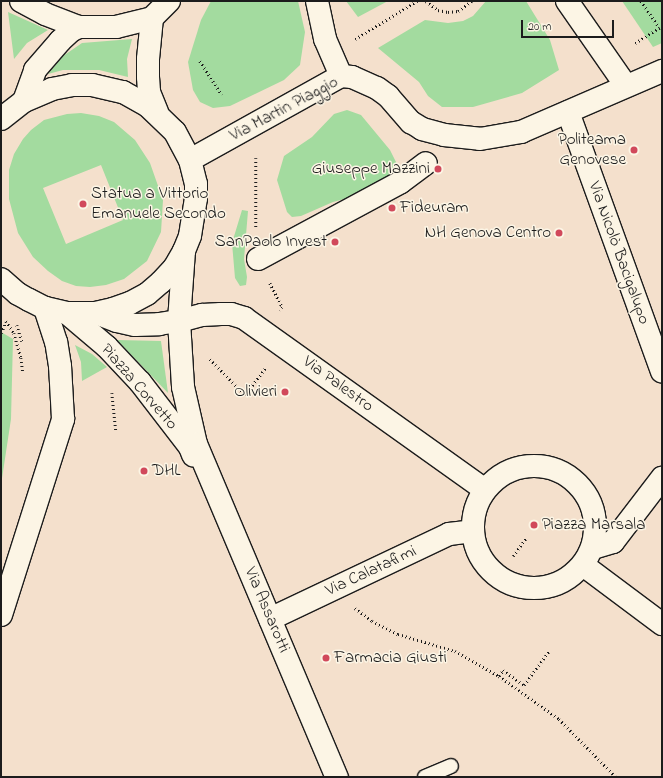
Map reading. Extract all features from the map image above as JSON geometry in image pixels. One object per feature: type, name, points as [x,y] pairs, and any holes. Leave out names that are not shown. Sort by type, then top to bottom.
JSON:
[{"type":"street","points":[[21,1],[39,11],[79,27],[116,27],[152,18],[169,1]]},
{"type":"street","points":[[317,1],[325,39],[341,76]]},
{"type":"street","points":[[567,1],[626,86]]},
{"type":"street","name":"Piazza Corvetto","points":[[152,18],[148,77],[149,92],[157,112]]},
{"type":"street","points":[[24,101],[35,70],[60,41],[79,27]]},
{"type":"street","name":"Via Martin Piaggio","points":[[190,160],[341,76],[352,77],[377,88],[388,96],[411,122],[422,129],[444,135],[480,138],[521,132],[662,71]]},
{"type":"street","name":"Piazza Corvetto","points":[[1,280],[18,294],[45,308],[67,313],[96,313],[114,309],[147,294],[162,282],[174,268],[184,252],[194,223],[196,198],[196,184],[190,160],[175,132],[157,112],[138,99],[123,92],[92,85],[72,85],[52,89],[24,101],[2,113]]},
{"type":"street","name":"Via Nicolò Bacigalupo","points":[[568,112],[662,371]]},
{"type":"street","points":[[258,259],[401,182],[426,163]]},
{"type":"street","name":"Piazza Corvetto","points":[[184,252],[179,321],[183,387],[193,445]]},
{"type":"street","points":[[1,615],[63,418],[60,366],[56,342],[45,308]]},
{"type":"street","name":"Piazza Corvetto","points":[[67,313],[107,347],[140,382],[193,445]]},
{"type":"street","name":"Piazza Corvetto","points":[[96,313],[118,322],[135,325],[179,321]]},
{"type":"street","name":"Via Palestro","points":[[179,321],[202,315],[221,314],[231,314],[244,318],[485,490]]},
{"type":"street","name":"Via Assarotti","points":[[193,445],[270,619],[337,777]]},
{"type":"street","name":"Via Assarotti","points":[[193,445],[329,777]]},
{"type":"street","points":[[588,556],[596,528],[593,509],[585,492],[572,478],[555,469],[535,466],[516,468],[499,477],[485,490],[476,509],[473,530],[478,551],[489,569],[506,582],[526,589],[547,588],[566,580],[588,556],[612,542],[656,485]]},
{"type":"street","name":"Via Calatafimi","points":[[270,619],[449,534],[473,530]]},
{"type":"street","points":[[588,556],[662,624]]},
{"type":"lane","points":[[426,777],[451,766]]},
{"type":"path","points":[[352,40],[418,1]]},
{"type":"path","points":[[426,1],[438,10],[448,12],[458,11],[472,1]]},
{"type":"path","points":[[635,43],[661,27],[641,1]]},
{"type":"path","points":[[200,61],[222,95]]},
{"type":"path","points":[[256,158],[258,259]]},
{"type":"path","points":[[1,333],[6,321],[14,333],[23,372]]},
{"type":"path","points":[[16,321],[22,341]]},
{"type":"path","points":[[208,357],[245,395]]},
{"type":"path","points":[[112,388],[116,432]]},
{"type":"path","points":[[513,556],[526,538]]},
{"type":"path","points":[[350,604],[372,621],[398,634],[455,651],[499,676],[560,719],[616,777]]},
{"type":"path","points":[[499,676],[503,670],[524,685],[549,651]]},
{"type":"green space","points":[[211,1],[298,1],[305,32],[300,65],[284,80],[230,106],[213,108],[200,102],[193,90],[188,62],[201,20]]},
{"type":"green space","points":[[346,1],[388,1],[358,17]]},
{"type":"green space","points":[[486,1],[526,1],[550,40],[559,70],[522,93],[473,107],[442,107],[428,96],[419,82],[378,48],[425,20],[448,23],[463,21],[473,16]]},
{"type":"green space","points":[[622,1],[662,1],[662,43],[653,47]]},
{"type":"green space","points":[[8,12],[48,30],[27,43],[14,59]]},
{"type":"green space","points":[[132,39],[127,59],[128,77],[99,70],[63,70],[48,74],[63,56],[82,43]]},
{"type":"green space","points":[[347,110],[361,115],[390,150],[397,164],[391,178],[363,194],[333,202],[301,216],[292,217],[287,212],[277,180],[284,156],[312,137],[334,114]]},
{"type":"green space","points":[[81,113],[99,116],[114,122],[135,140],[150,163],[163,200],[161,232],[147,261],[124,279],[106,285],[90,287],[76,286],[62,281],[48,271],[33,257],[18,233],[9,199],[9,170],[14,154],[23,139],[31,130],[44,120],[67,114]],"holes":[[[101,165],[123,220],[66,244],[43,188]]]},
{"type":"green space","points":[[242,210],[248,211],[244,259],[247,277],[246,285],[240,286],[235,278],[232,243]]},
{"type":"green space","points":[[1,332],[13,339],[11,419],[1,485]]},
{"type":"green space","points":[[117,340],[161,341],[168,393]]},
{"type":"green space","points":[[75,345],[92,354],[107,367],[82,381],[81,362]]},
{"type":"place","name":"Politeama Genovese","points":[[634,150]]},
{"type":"place","name":"Giuseppe Mazzini","points":[[438,169]]},
{"type":"place","name":"Statua a Vittorio Emanuele Secondo","points":[[83,204]]},
{"type":"place","name":"Fideuram","points":[[392,208]]},
{"type":"place","name":"NH Genova Centro","points":[[559,233]]},
{"type":"place","name":"SanPaolo Invest","points":[[335,242]]},
{"type":"place","name":"Olivieri","points":[[285,392]]},
{"type":"place","name":"DHL","points":[[144,471]]},
{"type":"place","name":"Piazza Marsala","points":[[534,525]]},
{"type":"place","name":"Farmacia Giusti","points":[[326,658]]}]
